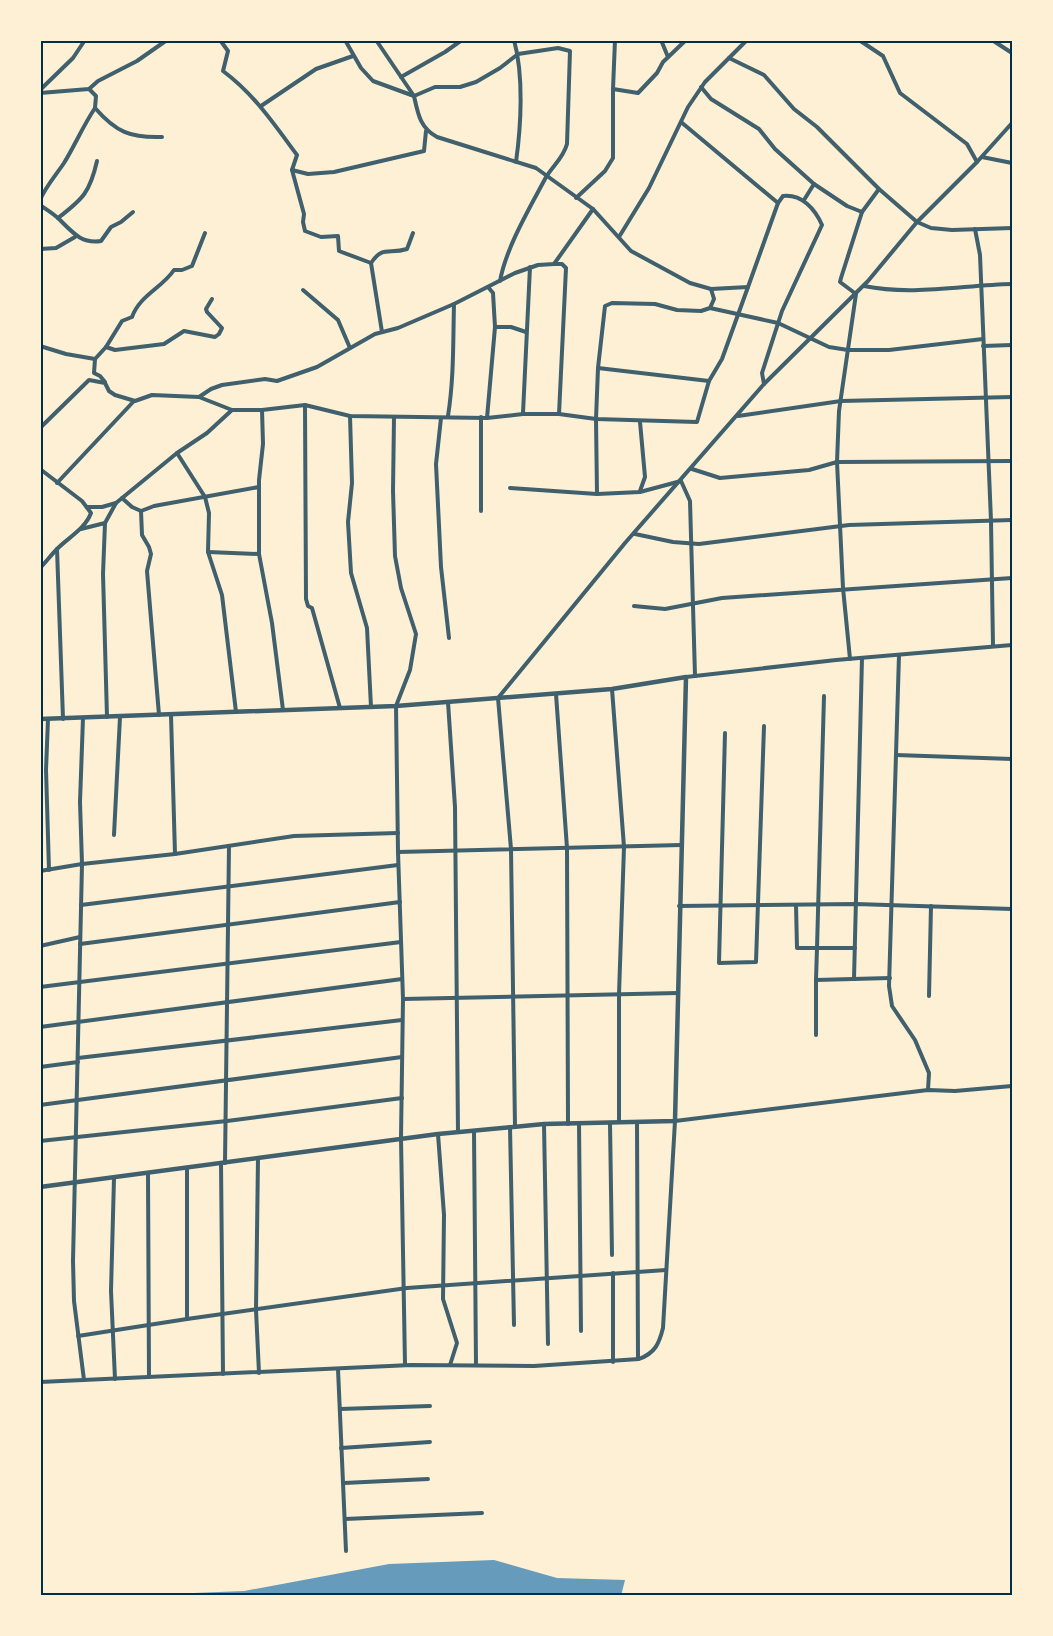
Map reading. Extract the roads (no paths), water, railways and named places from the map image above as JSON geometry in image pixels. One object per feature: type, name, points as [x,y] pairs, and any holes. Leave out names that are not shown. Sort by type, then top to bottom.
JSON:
[{"type":"street","points":[[40,92],[73,58],[85,40]]},
{"type":"street","points":[[40,92],[89,89],[98,81],[137,61],[166,40]]},
{"type":"street","points":[[220,40],[228,51],[223,71],[261,106],[297,155],[292,170],[304,214],[305,231],[321,237],[338,236],[339,250],[370,263]]},
{"type":"street","points":[[345,40],[353,56],[373,81],[414,96],[435,87],[460,87],[476,82],[518,54],[558,48],[570,51],[567,144],[561,159],[546,176],[507,251],[500,281]]},
{"type":"street","points":[[376,40],[414,96],[419,118],[426,131],[437,137],[536,168],[593,209],[631,251],[690,283],[711,289],[748,287]]},
{"type":"street","points":[[400,77],[462,40]]},
{"type":"street","points":[[514,40],[518,54],[521,127],[516,162]]},
{"type":"street","points":[[576,198],[605,171],[613,158],[615,40]]},
{"type":"street","points":[[661,40],[668,57]]},
{"type":"street","points":[[613,89],[638,93],[668,57],[686,40]]},
{"type":"street","points":[[619,237],[649,188],[688,107],[701,87],[747,40]]},
{"type":"street","points":[[859,40],[883,56],[900,93],[967,144],[977,162]]},
{"type":"street","points":[[992,40],[1012,53]]},
{"type":"street","points":[[261,106],[316,69],[353,56]]},
{"type":"street","points":[[729,58],[764,75],[794,109],[817,127],[879,189],[916,222],[931,228],[1012,228]]},
{"type":"street","points":[[701,87],[711,99],[759,129],[775,149],[814,184],[846,206],[862,212]]},
{"type":"street","points":[[40,200],[95,108],[96,96],[89,89]]},
{"type":"street","points":[[95,108],[106,121],[121,132],[144,137],[162,137]]},
{"type":"street","points":[[681,122],[778,203]]},
{"type":"street","points":[[514,1325],[511,849],[498,698],[634,533],[764,384],[856,294],[916,222],[982,157],[1012,123]]},
{"type":"street","points":[[292,170],[308,174],[334,172],[424,151],[426,131]]},
{"type":"street","points":[[982,157],[1012,163]]},
{"type":"street","points":[[58,218],[82,200],[97,161]]},
{"type":"street","points":[[804,200],[814,184]]},
{"type":"street","points":[[856,294],[840,282],[862,212],[879,189]]},
{"type":"street","points":[[57,483],[135,401],[152,395],[199,397],[232,410],[261,410],[305,405],[350,416],[484,418],[523,414],[559,414],[640,422],[697,422],[709,381],[722,359],[778,203],[783,196],[791,195],[804,200],[816,212],[822,225],[782,311],[762,374],[764,384]]},
{"type":"street","points":[[40,205],[58,218],[75,237],[91,243],[101,241],[111,227],[133,212]]},
{"type":"street","points":[[554,264],[593,209]]},
{"type":"street","points":[[975,229],[980,255],[984,346],[993,646]]},
{"type":"street","points":[[135,401],[109,391],[100,376],[94,373],[95,359],[106,347],[122,321],[132,317],[135,308],[145,296],[174,270],[188,269],[192,266],[205,233]]},
{"type":"street","points":[[370,263],[378,254],[386,250],[393,252],[407,249],[413,233]]},
{"type":"street","points":[[40,249],[56,248],[75,237]]},
{"type":"street","points":[[370,263],[381,332]]},
{"type":"street","points":[[199,397],[222,385],[265,379],[277,381],[317,367],[381,332],[398,328],[454,304],[474,292],[530,267],[562,264],[566,268],[559,414]]},
{"type":"street","points":[[523,414],[530,267]]},
{"type":"street","points":[[863,286],[913,291],[981,284],[1012,284]]},
{"type":"street","points":[[481,512],[484,418],[495,327],[493,293],[488,287]]},
{"type":"street","points":[[710,308],[714,299],[711,289]]},
{"type":"street","points":[[303,290],[338,320],[350,348]]},
{"type":"street","points":[[850,659],[843,588],[837,462],[841,401],[856,294]]},
{"type":"street","points":[[106,347],[115,350],[164,344],[184,331],[215,337],[222,328],[206,309],[212,299]]},
{"type":"street","points":[[597,494],[598,368],[603,310],[608,303],[655,304],[676,310],[710,308],[778,323],[829,347],[848,350],[889,350],[983,339]]},
{"type":"street","points":[[448,416],[454,381],[452,368],[455,353],[453,344],[454,304]]},
{"type":"street","points":[[495,327],[511,327],[526,332]]},
{"type":"street","points":[[984,346],[1012,345]]},
{"type":"street","points":[[40,346],[66,354],[95,359]]},
{"type":"street","points":[[598,368],[709,381]]},
{"type":"street","points":[[40,428],[89,380],[105,383]]},
{"type":"street","points":[[738,416],[841,401],[1012,397]]},
{"type":"street","points":[[305,405],[306,599],[308,606],[312,608],[340,708]]},
{"type":"street","points":[[87,507],[102,507],[122,498],[177,453],[207,434],[232,410]]},
{"type":"street","points":[[261,410],[263,444],[259,487],[259,554],[272,623],[283,710]]},
{"type":"street","points":[[350,416],[352,483],[348,532],[351,573],[367,628],[371,707]]},
{"type":"street","points":[[394,417],[395,556],[401,588],[416,634],[410,670],[396,706],[403,999],[401,1138],[405,1365]]},
{"type":"street","points":[[441,418],[436,464],[441,567],[449,638]]},
{"type":"street","points":[[640,422],[645,477],[640,492]]},
{"type":"street","points":[[177,453],[205,497],[209,513],[208,552],[222,595],[236,712]]},
{"type":"street","points":[[692,469],[720,478],[809,470],[837,462],[1012,461]]},
{"type":"street","points":[[40,469],[76,496],[91,513],[81,529],[57,549],[40,568]]},
{"type":"street","points":[[510,488],[597,494],[640,492],[681,481]]},
{"type":"street","points":[[681,481],[690,501],[695,676]]},
{"type":"street","points":[[122,498],[141,511],[154,506],[259,487]]},
{"type":"street","points":[[107,717],[103,574],[105,523],[116,502]]},
{"type":"street","points":[[141,511],[142,535],[151,554],[147,571],[159,715]]},
{"type":"street","points":[[634,533],[673,542],[699,544],[839,526],[1012,520]]},
{"type":"street","points":[[81,529],[105,523]]},
{"type":"street","points":[[57,549],[63,719]]},
{"type":"street","points":[[208,552],[259,554]]},
{"type":"street","points":[[634,606],[665,609],[722,598],[1012,578]]},
{"type":"street","points":[[40,719],[396,706],[556,694],[850,659],[1012,645]]},
{"type":"street","points":[[899,655],[889,986],[892,1006],[915,1040],[929,1073],[928,1090]]},
{"type":"street","points":[[854,979],[862,658]]},
{"type":"street","points":[[40,1382],[405,1365],[534,1366],[613,1362],[651,1355],[661,1338],[675,1121],[686,677]]},
{"type":"street","points":[[612,689],[624,847],[619,1122]]},
{"type":"street","points":[[556,694],[567,848],[568,1124]]},
{"type":"street","points":[[816,1035],[824,696]]},
{"type":"street","points":[[448,702],[455,807],[458,1132]]},
{"type":"street","points":[[171,715],[175,854]]},
{"type":"street","points":[[114,834],[120,717]]},
{"type":"street","points":[[83,718],[73,1262],[74,1300],[84,1380]]},
{"type":"street","points":[[48,719],[46,770],[49,870]]},
{"type":"street","points":[[724,733],[719,963],[756,962],[764,726]]},
{"type":"street","points":[[896,755],[1012,759]]},
{"type":"street","points":[[40,871],[294,836],[398,833]]},
{"type":"street","points":[[398,852],[681,845]]},
{"type":"street","points":[[223,1374],[221,1315],[229,846]]},
{"type":"street","points":[[81,905],[398,865]]},
{"type":"street","points":[[80,944],[400,902]]},
{"type":"street","points":[[680,906],[892,904],[1012,909]]},
{"type":"street","points":[[796,905],[796,948],[855,948]]},
{"type":"street","points":[[929,996],[931,906]]},
{"type":"street","points":[[40,946],[80,937]]},
{"type":"street","points":[[40,987],[401,942]]},
{"type":"street","points":[[816,980],[890,978]]},
{"type":"street","points":[[40,1027],[402,979]]},
{"type":"street","points":[[403,999],[678,993]]},
{"type":"street","points":[[40,1066],[402,1020]]},
{"type":"street","points":[[40,1106],[402,1057]]},
{"type":"street","points":[[40,1187],[438,1134],[579,1123],[675,1121],[928,1090],[955,1091],[1012,1086]]},
{"type":"street","points":[[40,1141],[226,1122],[402,1098]]},
{"type":"street","points":[[637,1122],[638,1359]]},
{"type":"street","points":[[579,1123],[581,1331]]},
{"type":"street","points":[[610,1123],[612,1255]]},
{"type":"street","points":[[544,1125],[548,1344]]},
{"type":"street","points":[[474,1131],[476,1365]]},
{"type":"street","points":[[438,1134],[444,1215],[442,1299],[458,1343],[450,1365]]},
{"type":"street","points":[[258,1158],[256,1310],[260,1372]]},
{"type":"street","points":[[187,1168],[187,1319]]},
{"type":"street","points":[[148,1173],[149,1377]]},
{"type":"street","points":[[114,1178],[111,1291],[115,1379]]},
{"type":"street","points":[[78,1335],[404,1289],[666,1270]]},
{"type":"street","points":[[613,1273],[613,1362]]},
{"type":"street","points":[[338,1369],[346,1551]]},
{"type":"street","points":[[340,1409],[430,1406]]},
{"type":"street","points":[[341,1448],[430,1442]]},
{"type":"street","points":[[344,1483],[428,1479]]},
{"type":"street","points":[[345,1519],[482,1513]]},
{"type":"water","points":[[494,1560],[557,1578],[625,1580],[621,1596],[143,1595],[244,1591],[389,1564]]}]
